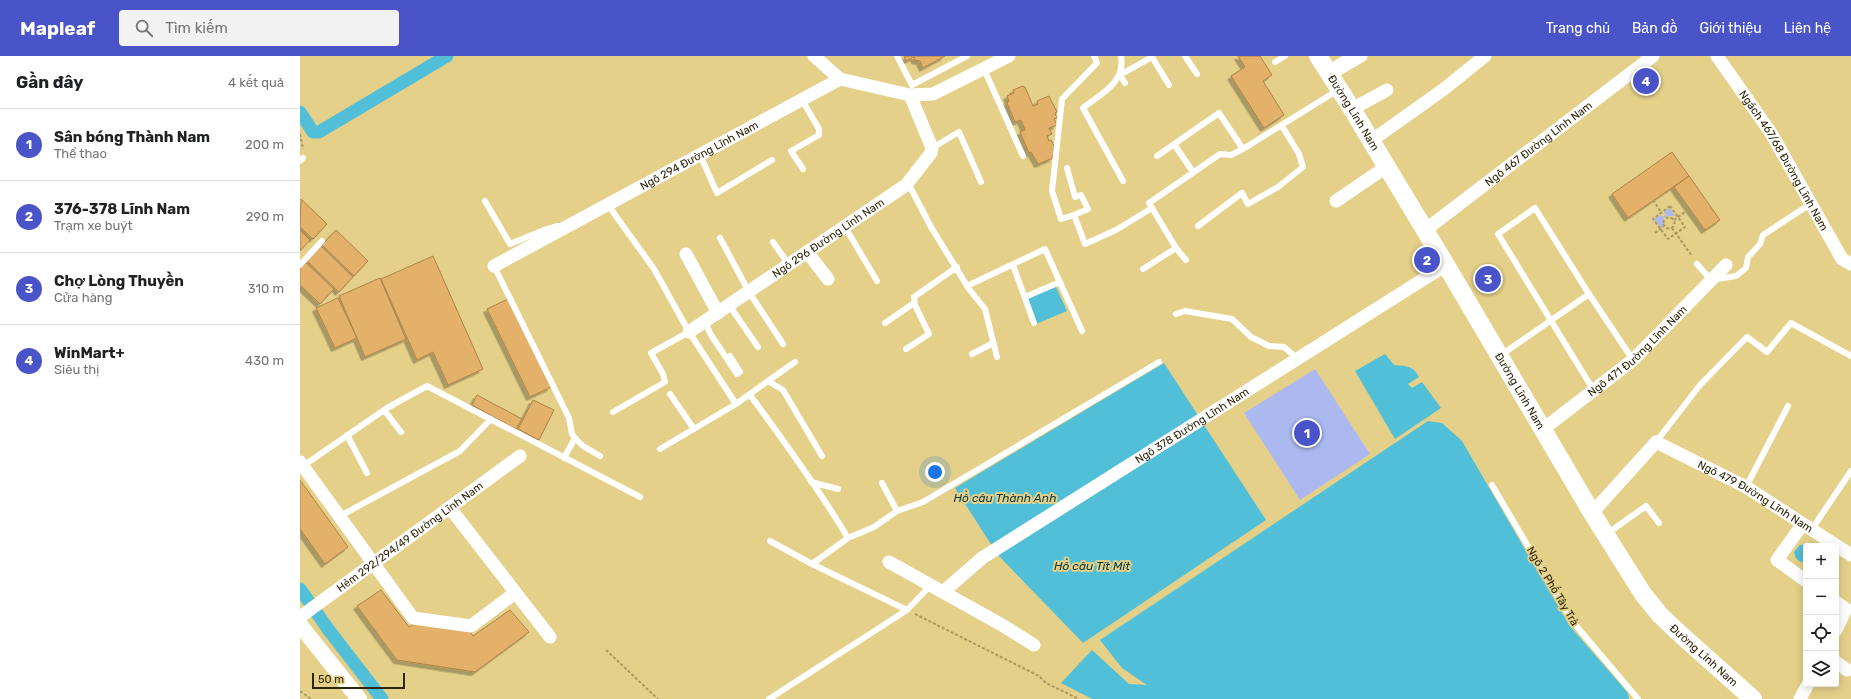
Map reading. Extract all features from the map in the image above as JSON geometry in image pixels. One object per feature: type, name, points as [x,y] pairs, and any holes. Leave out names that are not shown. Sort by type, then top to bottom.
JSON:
[{"type":"main road","name":"Đường Lĩnh Nam","points":[[1325,66],[1446,265],[1542,430],[1643,594],[1660,615],[1753,699]]},
{"type":"street","points":[[814,56],[840,79],[910,95],[933,94],[1009,56]]},
{"type":"street","points":[[1325,66],[1361,56]]},
{"type":"street","points":[[1371,141],[1485,56]]},
{"type":"street","name":"Ngõ 467 Đường Lĩnh Nam","points":[[1424,231],[1653,56]]},
{"type":"street","name":"Ngách 467/68 Đường Lĩnh Nam","points":[[1717,56],[1772,133],[1842,259],[1851,264]]},
{"type":"street","name":"Ngõ 294 Đường Lĩnh Nam","points":[[494,266],[840,79]]},
{"type":"street","points":[[1352,109],[1387,90]]},
{"type":"street","points":[[910,95],[932,148]]},
{"type":"street","name":"Ngõ 296 Đường Lĩnh Nam","points":[[689,332],[708,326],[718,313],[729,305],[908,183],[931,153],[932,148]]},
{"type":"street","points":[[1336,201],[1386,167]]},
{"type":"street","points":[[807,252],[828,279]]},
{"type":"street","points":[[686,254],[718,313]]},
{"type":"street","name":"Ngõ 378 Đường Lĩnh Nam","points":[[943,592],[982,558],[1446,265]]},
{"type":"street","name":"Ngõ 471 Đường Lĩnh Nam","points":[[1542,430],[1633,360],[1726,265]]},
{"type":"street","points":[[1592,513],[1656,442]]},
{"type":"street","name":"Ngõ 479 Đường Lĩnh Nam","points":[[1656,442],[1746,487],[1851,555]]},
{"type":"street","name":"Hẻm 292/294/49 Đường Lĩnh Nam","points":[[302,618],[321,602],[520,456]]},
{"type":"street","points":[[302,464],[413,618],[471,626],[515,593]]},
{"type":"street","points":[[450,508],[550,637]]},
{"type":"street","points":[[1803,579],[1777,560],[1807,527]]},
{"type":"street","points":[[889,562],[932,585],[1034,645]]},
{"type":"street","points":[[1839,604],[1846,609],[1839,624]]},
{"type":"street","points":[[302,618],[359,699]]},
{"type":"street","points":[[1839,664],[1847,670]]},
{"type":"street","points":[[1800,699],[1806,687]]},
{"type":"lane","points":[[896,56],[912,85],[967,56]]},
{"type":"lane","points":[[1068,168],[1075,197],[1081,195],[1088,209],[1061,219],[1052,191],[1062,99],[1097,63],[1094,56]]},
{"type":"lane","points":[[1121,56],[1123,66],[1120,75],[1112,85],[1083,108],[1123,181]]},
{"type":"lane","points":[[1185,56],[1197,74]]},
{"type":"lane","points":[[1275,62],[1285,56]]},
{"type":"lane","points":[[1325,66],[1348,56]]},
{"type":"lane","points":[[1120,75],[1152,57],[1169,85]]},
{"type":"lane","points":[[984,69],[1023,156]]},
{"type":"lane","points":[[1120,75],[1125,83]]},
{"type":"lane","points":[[1186,260],[1176,248],[1152,208],[1148,204],[1220,154],[1231,155],[1243,149],[1340,89]]},
{"type":"lane","points":[[802,100],[819,129],[818,135],[791,151],[803,169]]},
{"type":"lane","points":[[1157,156],[1219,113],[1243,149]]},
{"type":"lane","points":[[1198,226],[1242,193],[1248,204],[1278,187],[1303,167],[1299,154],[1282,126]]},
{"type":"lane","points":[[932,148],[959,132],[981,182]]},
{"type":"lane","points":[[1174,144],[1193,172]]},
{"type":"lane","points":[[700,155],[717,193],[772,160]]},
{"type":"lane","points":[[908,183],[930,227],[957,267],[967,286],[986,310],[997,357]]},
{"type":"lane","points":[[485,201],[510,244],[544,230],[580,220]]},
{"type":"lane","points":[[1698,264],[1711,280],[1736,276],[1746,268],[1748,257],[1760,244],[1763,235],[1812,203]]},
{"type":"lane","points":[[608,205],[654,269],[689,332],[736,404]]},
{"type":"lane","points":[[1074,215],[1085,244],[1116,230],[1152,208]]},
{"type":"lane","points":[[1594,391],[1498,234],[1535,208],[1589,294],[1633,360]]},
{"type":"lane","points":[[844,227],[877,281]]},
{"type":"lane","points":[[720,238],[749,292],[783,344]]},
{"type":"lane","points":[[300,265],[322,241]]},
{"type":"lane","points":[[773,242],[789,265]]},
{"type":"lane","points":[[1143,269],[1176,248]]},
{"type":"lane","points":[[967,286],[1045,249],[1082,331]]},
{"type":"lane","points":[[1013,265],[1034,323]]},
{"type":"lane","points":[[494,266],[569,418],[572,434],[583,446],[600,456]]},
{"type":"lane","points":[[906,349],[929,334],[914,303],[914,297],[957,267]]},
{"type":"lane","points":[[1025,297],[1060,282]]},
{"type":"lane","points":[[1500,356],[1589,294]]},
{"type":"lane","points":[[885,323],[914,303]]},
{"type":"lane","points":[[729,305],[758,347]]},
{"type":"lane","points":[[1176,314],[1185,311],[1232,319],[1251,337],[1269,346],[1284,347],[1298,358]]},
{"type":"lane","points":[[1656,442],[1700,385],[1747,337],[1767,352],[1791,323],[1851,356]]},
{"type":"lane","points":[[708,326],[714,332],[739,373]]},
{"type":"lane","name":"Ngõ 296 Đường Lĩnh Nam","points":[[613,412],[665,382],[663,374],[651,353],[689,332]]},
{"type":"lane","points":[[972,354],[993,343]]},
{"type":"lane","points":[[660,449],[750,395],[794,362]]},
{"type":"lane","points":[[812,564],[848,538],[874,527],[897,512],[923,502],[1159,362]]},
{"type":"lane","points":[[768,381],[783,390],[822,456]]},
{"type":"lane","points":[[302,464],[384,410],[427,386],[640,497]]},
{"type":"lane","points":[[670,394],[694,429]]},
{"type":"lane","points":[[750,395],[779,434],[834,514],[848,538]]},
{"type":"lane","points":[[1746,487],[1788,406]]},
{"type":"lane","points":[[384,410],[401,432]]},
{"type":"lane","points":[[340,516],[460,451],[491,419]]},
{"type":"lane","points":[[346,435],[367,473]]},
{"type":"lane","points":[[564,458],[575,438]]},
{"type":"lane","points":[[1807,527],[1851,471]]},
{"type":"lane","points":[[811,482],[838,489]]},
{"type":"lane","points":[[882,482],[897,512]]},
{"type":"lane","name":"Ngõ 2 Phố Tây Trà","points":[[1492,485],[1572,621],[1638,699]]},
{"type":"lane","points":[[1606,534],[1646,506],[1659,523]]},
{"type":"lane","points":[[770,542],[907,610]]},
{"type":"lane","points":[[769,699],[907,610],[932,585]]},
{"type":"path","points":[[300,134],[303,143],[302,160]]},
{"type":"path","points":[[1653,200],[1661,212]]},
{"type":"path","points":[[1670,206],[1678,217],[1685,227],[1668,239],[1653,218],[1670,206]]},
{"type":"path","points":[[1672,228],[1675,222],[1674,220],[1690,209]]},
{"type":"path","points":[[1664,226],[1663,223],[1665,218],[1671,218],[1674,220]]},
{"type":"path","points":[[1655,233],[1664,226]]},
{"type":"path","points":[[1664,226],[1669,229],[1672,228],[1698,264]]},
{"type":"path","points":[[907,610],[1039,676],[1046,683],[1078,699]]},
{"type":"path","points":[[606,650],[658,699]]},
{"type":"path","points":[[300,691],[311,699]]},
{"type":"shaded area","points":[[1670,208],[1675,216],[1667,216],[1664,218],[1663,226],[1661,228],[1654,219],[1660,215],[1662,217],[1666,215],[1664,212]]},
{"type":"shaded area","points":[[1315,369],[1370,454],[1300,500],[1244,413]]},
{"type":"water","points":[[1055,285],[1067,311],[1036,324],[1027,299]]},
{"type":"water","points":[[1385,354],[1394,365],[1408,367],[1414,370],[1419,377],[1408,384],[1412,388],[1422,382],[1441,408],[1395,439],[1355,371]]},
{"type":"water","name":"Hồ câu Thành Anh","points":[[1164,363],[1199,417],[992,546],[955,488]]},
{"type":"water","points":[[1428,421],[1442,423],[1462,441],[1569,625],[1628,693],[1629,699],[1092,699],[1061,683],[1092,650],[1129,684],[1147,685],[1122,668],[1100,640]]},
{"type":"water","name":"Hồ câu Tít Mít","points":[[1204,425],[1266,520],[1083,643],[998,555]]},
{"type":"water","points":[[1803,544],[1803,562],[1796,559],[1794,552],[1800,545]]},
{"type":"building","points":[[904,56],[945,56],[923,68],[920,61],[915,60],[914,57],[906,61]]},
{"type":"building","points":[[1238,56],[1260,56],[1272,75],[1263,81],[1284,115],[1264,128],[1231,76],[1245,67]]},
{"type":"building","points":[[1023,86],[1025,87],[1033,106],[1038,104],[1037,101],[1049,96],[1057,112],[1055,113],[1057,118],[1054,119],[1057,125],[1049,128],[1052,134],[1047,136],[1055,148],[1053,149],[1055,155],[1052,156],[1053,158],[1038,164],[1031,152],[1029,153],[1020,132],[1025,130],[1021,120],[1015,122],[1007,103],[1009,101],[1007,96],[1014,93],[1013,90]]},
{"type":"building","points":[[1672,152],[1689,176],[1628,218],[1612,194]]},
{"type":"building","points":[[1689,176],[1720,220],[1705,230],[1674,187]]},
{"type":"building","points":[[301,199],[327,224],[313,239],[300,227]]},
{"type":"building","points":[[300,230],[310,240],[300,251]]},
{"type":"building","points":[[336,230],[368,261],[354,276],[322,245]]},
{"type":"building","points":[[321,246],[353,277],[339,292],[307,261]]},
{"type":"building","points":[[433,256],[483,369],[448,385],[433,352],[417,360],[381,279]]},
{"type":"building","points":[[306,263],[334,289],[320,304],[300,285],[300,269]]},
{"type":"building","points":[[380,278],[406,339],[365,357],[339,296]]},
{"type":"building","points":[[338,298],[357,338],[335,348],[316,308]]},
{"type":"building","points":[[508,299],[551,387],[530,397],[487,309]]},
{"type":"building","points":[[477,395],[522,419],[516,429],[472,405]]},
{"type":"building","points":[[533,400],[554,410],[539,440],[518,429]]},
{"type":"building","points":[[300,480],[348,547],[325,564],[300,529]]},
{"type":"building","points":[[381,590],[409,627],[418,621],[467,627],[473,636],[510,610],[529,632],[475,672],[397,660],[357,606]]},
{"type":"waterway","points":[[300,112],[313,132],[319,132],[447,56]]},
{"type":"waterway","points":[[300,589],[328,629],[382,699]]},
{"type":"place","name":"WinMart+","points":[[1646,81]]},
{"type":"place","name":"376-378 Lĩnh Nam","points":[[1427,260]]},
{"type":"place","name":"Chợ Lòng Thuyền","points":[[1488,279]]},
{"type":"place","name":"Sân bóng Thành Nam","points":[[1307,433]]}]
